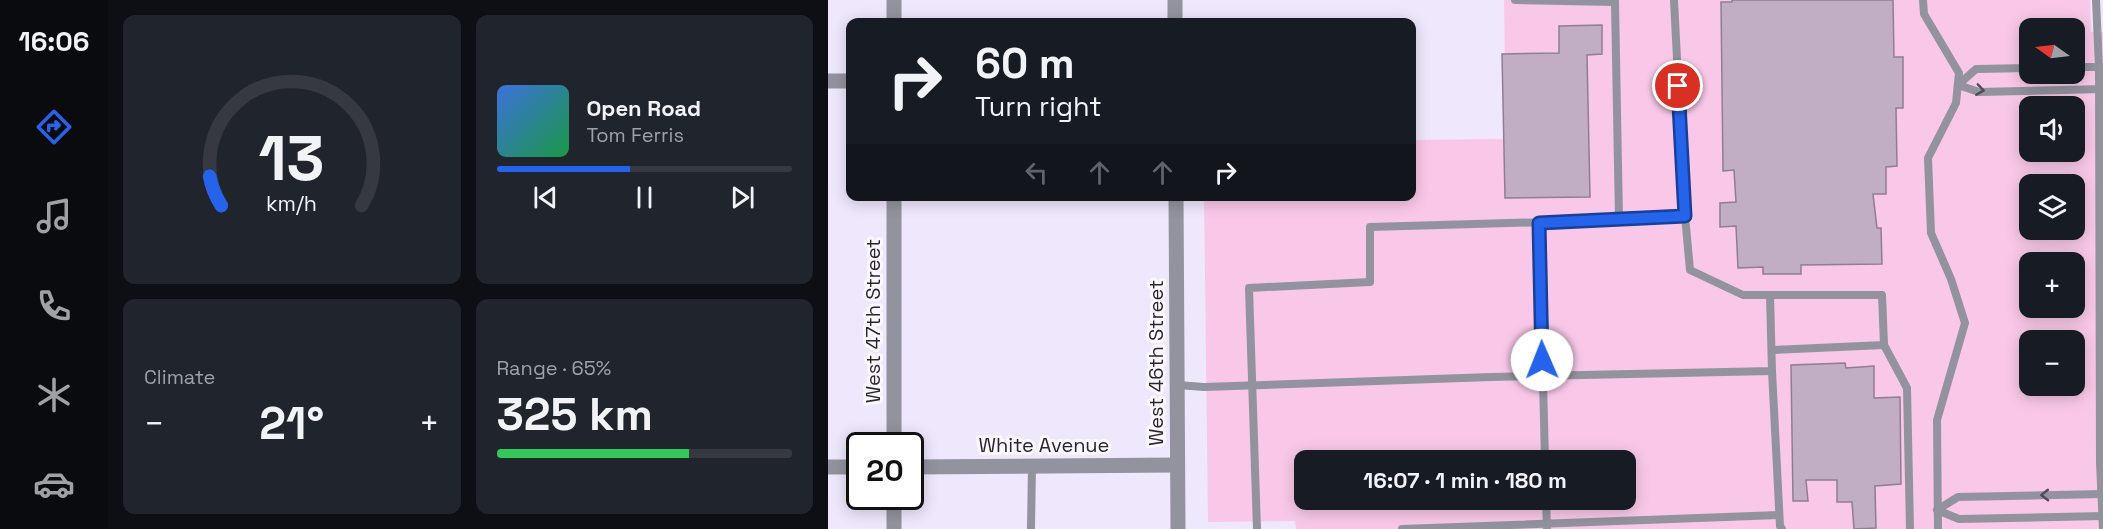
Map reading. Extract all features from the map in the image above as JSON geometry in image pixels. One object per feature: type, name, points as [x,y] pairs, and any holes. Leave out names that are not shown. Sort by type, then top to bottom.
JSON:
[{"type":"street","points":[[894,0],[894,18]]},
{"type":"street","points":[[1175,0],[1175,18]]},
{"type":"street","points":[[828,81],[846,81]]},
{"type":"street","name":"West 47th Street","points":[[894,201],[894,432]]},
{"type":"street","name":"West 46th Street","points":[[1176,201],[1178,529]]},
{"type":"street","name":"White Avenue","points":[[924,467],[1177,465]]},
{"type":"street","points":[[828,467],[846,467]]},
{"type":"street","points":[[894,510],[894,529]]},
{"type":"lane","points":[[1515,0],[1615,1],[1619,220]]},
{"type":"lane","points":[[1674,0],[1690,270],[1743,295],[1882,295],[1884,345],[1907,388],[1910,529]]},
{"type":"lane","points":[[1923,0],[1924,14],[1959,73],[1956,103],[1928,158],[1931,233],[1951,279],[1965,323],[1937,420],[1938,529]]},
{"type":"lane","points":[[2096,0],[2101,67],[2103,529]]},
{"type":"lane","points":[[2085,67],[2101,67]]},
{"type":"lane","points":[[1958,85],[1976,69],[2019,68]]},
{"type":"lane","points":[[1958,85],[1979,92],[2101,89]]},
{"type":"lane","points":[[1257,529],[1249,288],[1371,282],[1370,227],[1539,223],[1685,216]]},
{"type":"lane","points":[[1539,223],[1545,450]]},
{"type":"lane","points":[[1770,296],[1779,515],[1782,529]]},
{"type":"lane","points":[[1772,350],[1884,345]]},
{"type":"lane","points":[[1177,385],[1772,371]]},
{"type":"lane","points":[[1031,529],[1032,466]]},
{"type":"lane","points":[[1937,510],[1958,497],[2102,494]]},
{"type":"lane","points":[[1546,510],[1547,526]]},
{"type":"lane","points":[[1937,510],[1959,519],[2103,516]]},
{"type":"lane","points":[[1402,529],[1547,526],[1779,515]]},
{"type":"lane","points":[[1675,519],[1675,529]]},
{"type":"shaded area","points":[[1504,0],[2090,0],[2091,32],[2103,32],[2103,529],[1296,529],[1295,521],[1208,522],[1204,201],[1416,201],[1416,140],[1506,139]]},
{"type":"building","points":[[1732,0],[1893,0],[1894,57],[1903,57],[1903,108],[1896,108],[1897,166],[1886,167],[1886,194],[1873,194],[1877,228],[1881,228],[1882,264],[1801,265],[1801,274],[1763,274],[1763,267],[1738,268],[1736,226],[1720,227],[1720,203],[1736,202],[1734,170],[1723,171],[1721,2],[1732,2]]},
{"type":"building","points":[[1602,25],[1602,54],[1587,55],[1590,197],[1505,198],[1502,54],[1559,53],[1559,26]]},
{"type":"building","points":[[1845,363],[1846,368],[1874,366],[1874,398],[1900,397],[1901,484],[1875,486],[1876,528],[1854,529],[1852,502],[1837,502],[1837,480],[1806,480],[1808,501],[1793,501],[1791,365]]},
{"type":"route","points":[[1542,360],[1539,223],[1685,216],[1678,86]]}]
